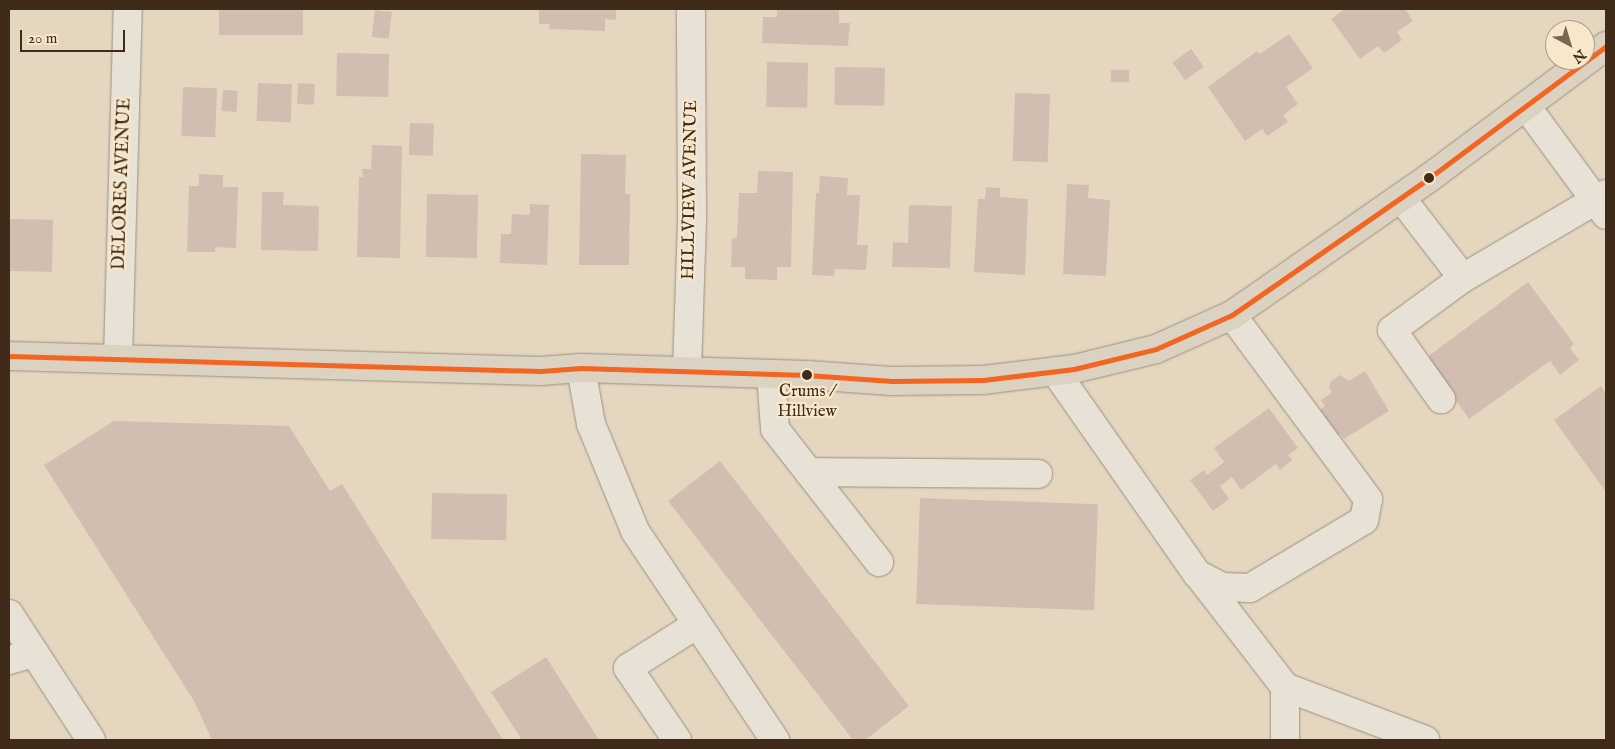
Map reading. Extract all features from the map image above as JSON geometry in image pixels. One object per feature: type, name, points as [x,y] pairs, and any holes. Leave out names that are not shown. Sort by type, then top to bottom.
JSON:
[{"type":"main road","points":[[9,356],[541,371],[580,368],[687,371],[892,381],[983,380],[1120,360],[1156,349],[1232,315],[1401,198],[1606,46]]},
{"type":"street","name":"DELORES AVENUE","points":[[118,358],[128,9]]},
{"type":"street","name":"HILLVIEW AVENUE","points":[[687,371],[692,221],[691,9]]},
{"type":"street","points":[[1441,399],[1392,330],[1463,278],[1603,203],[1526,106]]},
{"type":"street","points":[[1401,198],[1463,278]]},
{"type":"street","points":[[1198,574],[1223,587],[1250,588],[1364,520],[1368,499],[1232,315]]},
{"type":"street","points":[[580,368],[591,424],[635,531],[696,625],[775,740]]},
{"type":"street","points":[[1055,371],[1198,574],[1285,687],[1426,740]]},
{"type":"street","points":[[771,374],[775,429],[879,562]]},
{"type":"street","points":[[809,472],[1038,474]]},
{"type":"street","points":[[9,614],[22,657],[91,740]]},
{"type":"street","points":[[677,740],[628,668],[696,625]]},
{"type":"street","points":[[1285,687],[1285,740]]},
{"type":"building","points":[[219,9],[303,9],[303,35],[219,35]]},
{"type":"building","points":[[539,9],[616,9],[616,20],[605,19],[605,31],[549,29],[550,24],[539,24]]},
{"type":"building","points":[[777,9],[839,9],[839,23],[850,23],[848,46],[762,43],[763,17],[777,17]]},
{"type":"building","points":[[1345,9],[1405,9],[1413,21],[1397,32],[1402,40],[1384,53],[1378,46],[1360,59],[1331,19]]},
{"type":"building","points":[[375,10],[392,12],[389,39],[372,37]]},
{"type":"building","points":[[1289,34],[1313,68],[1286,87],[1298,104],[1283,115],[1288,122],[1267,136],[1262,129],[1245,141],[1208,87],[1257,51],[1260,54]]},
{"type":"building","points":[[1191,49],[1204,67],[1185,80],[1172,63]]},
{"type":"building","points":[[337,53],[389,54],[388,97],[336,96]]},
{"type":"building","points":[[767,62],[808,63],[807,108],[766,107]]},
{"type":"building","points":[[835,67],[885,68],[884,106],[834,105]]},
{"type":"building","points":[[1111,70],[1129,70],[1129,82],[1111,82]]},
{"type":"building","points":[[258,83],[292,84],[291,122],[257,121]]},
{"type":"building","points":[[298,83],[315,84],[314,105],[297,104]]},
{"type":"building","points":[[183,87],[217,88],[215,137],[181,136]]},
{"type":"building","points":[[223,90],[238,91],[236,112],[222,111]]},
{"type":"building","points":[[1015,93],[1050,94],[1048,162],[1013,161]]},
{"type":"building","points":[[410,123],[434,124],[433,156],[409,155]]},
{"type":"building","points":[[372,145],[402,146],[400,258],[357,257],[359,177],[363,177],[362,169],[371,169]]},
{"type":"building","points":[[581,154],[626,155],[625,194],[630,194],[629,265],[579,265]]},
{"type":"building","points":[[758,171],[793,172],[791,267],[777,267],[777,280],[745,279],[745,267],[731,267],[732,238],[737,238],[739,193],[757,193]]},
{"type":"building","points":[[199,174],[223,175],[223,187],[238,187],[236,248],[215,247],[215,252],[187,252],[189,186],[199,186]]},
{"type":"building","points":[[820,176],[848,178],[847,195],[860,195],[857,245],[868,245],[866,270],[835,269],[834,276],[812,275],[816,193],[819,193]]},
{"type":"building","points":[[1067,184],[1089,185],[1088,198],[1110,200],[1106,276],[1063,274]]},
{"type":"building","points":[[986,187],[1000,188],[1000,197],[1028,199],[1025,275],[974,272],[978,199],[985,199]]},
{"type":"building","points":[[262,192],[284,192],[283,205],[319,206],[318,251],[261,250]]},
{"type":"building","points":[[427,194],[478,195],[477,258],[426,257]]},
{"type":"building","points":[[530,204],[549,205],[547,265],[500,263],[501,234],[511,234],[512,214],[530,215]]},
{"type":"building","points":[[909,205],[952,206],[950,268],[892,267],[893,242],[908,243]]},
{"type":"building","points":[[9,219],[53,220],[52,272],[9,271]]},
{"type":"building","points":[[1528,282],[1574,344],[1570,348],[1579,360],[1560,375],[1550,361],[1469,419],[1426,358]]},
{"type":"building","points":[[1365,371],[1389,411],[1344,439],[1340,434],[1331,440],[1314,414],[1325,406],[1321,400],[1332,393],[1329,387],[1331,381],[1340,375],[1349,381]]},
{"type":"building","points":[[1601,386],[1606,394],[1606,492],[1554,420]]},
{"type":"building","points":[[1269,408],[1298,448],[1288,455],[1292,460],[1280,470],[1276,464],[1241,490],[1232,477],[1220,486],[1229,499],[1213,511],[1190,480],[1204,470],[1207,475],[1224,462],[1214,448]]},
{"type":"building","points":[[114,421],[289,426],[330,491],[342,484],[503,740],[212,740],[194,701],[44,465]]},
{"type":"building","points":[[720,461],[909,706],[865,740],[853,740],[668,501]]},
{"type":"building","points":[[432,493],[507,494],[506,540],[431,539]]},
{"type":"building","points":[[920,498],[1098,504],[1094,610],[916,604]]},
{"type":"building","points":[[546,657],[599,740],[522,740],[491,692]]},
{"type":"transit line","points":[[9,356],[541,371],[581,368],[807,375],[892,381],[983,380],[1074,369],[1156,349],[1232,315],[1429,178],[1606,46]]},
{"type":"place","name":"Crums / Hillview","points":[[807,375]]}]
